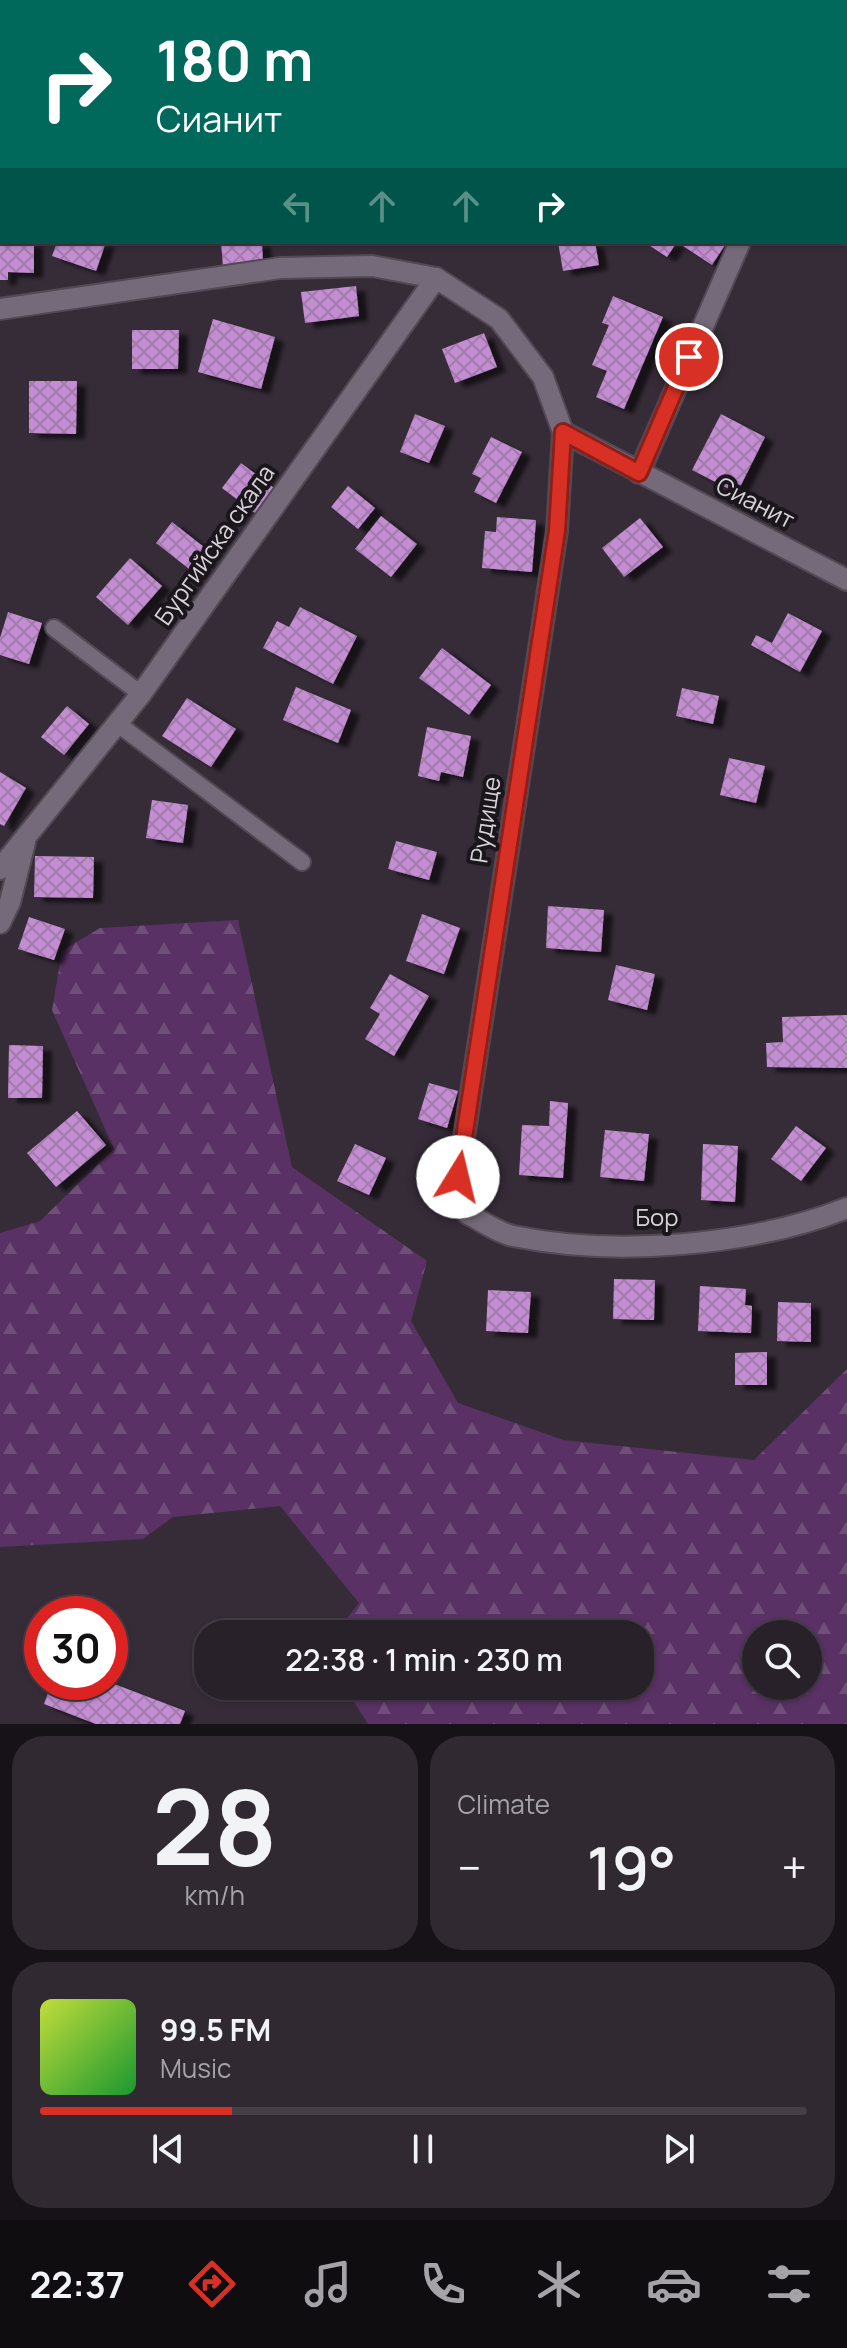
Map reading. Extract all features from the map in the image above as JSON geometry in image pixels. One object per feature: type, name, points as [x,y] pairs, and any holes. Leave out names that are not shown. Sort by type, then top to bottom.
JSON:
[{"type":"street","points":[[639,473],[739,244]]},
{"type":"street","points":[[0,309],[280,268],[372,266],[436,278],[499,319],[543,377],[563,432]]},
{"type":"street","name":"Бургийска скала","points":[[0,869],[141,694],[436,278]]},
{"type":"street","name":"Сианит","points":[[563,432],[847,580]]},
{"type":"street","name":"Рудище","points":[[468,1214],[458,1177],[557,531],[563,432]]},
{"type":"street","name":"Бургийска скала","points":[[0,923],[10,902],[27,835]]},
{"type":"street","name":"Бор","points":[[468,1214],[510,1236],[600,1244],[701,1244],[802,1226],[847,1208]]},
{"type":"lane","points":[[54,628],[141,694]]},
{"type":"lane","points":[[118,724],[302,862]]},
{"type":"green space","points":[[238,920],[292,1167],[427,1261],[411,1321],[458,1403],[563,1440],[754,1460],[847,1369],[847,1724],[368,1724],[353,1700],[654,1700],[654,1620],[346,1620],[359,1603],[280,1506],[173,1517],[143,1539],[0,1547],[0,1233],[40,1221],[114,1149],[52,1010],[62,951],[100,928]]},
{"type":"building","points":[[0,244],[34,244],[34,273],[8,272],[8,280],[0,280]]},
{"type":"building","points":[[56,244],[105,244],[96,271],[52,256]]},
{"type":"building","points":[[221,244],[262,244],[263,264],[223,267]]},
{"type":"building","points":[[558,244],[595,244],[599,265],[563,271]]},
{"type":"building","points":[[647,244],[676,244],[667,257]]},
{"type":"building","points":[[680,244],[726,244],[712,265]]},
{"type":"building","points":[[356,286],[359,316],[305,323],[301,292]]},
{"type":"building","points":[[613,296],[663,317],[624,409],[596,397],[607,371],[592,365],[609,325],[602,323]]},
{"type":"building","points":[[213,319],[275,337],[261,389],[198,372]]},
{"type":"building","points":[[132,330],[179,330],[178,369],[132,369]]},
{"type":"building","points":[[484,333],[497,367],[455,383],[442,349]]},
{"type":"building","points":[[29,381],[77,381],[76,434],[29,433]]},
{"type":"building","points":[[415,414],[445,426],[429,463],[400,452]]},
{"type":"building","points":[[721,414],[765,437],[737,493],[692,470]]},
{"type":"building","points":[[491,437],[522,452],[496,503],[474,492],[481,478],[472,474]]},
{"type":"building","points":[[241,463],[282,494],[263,519],[222,488]]},
{"type":"building","points":[[348,486],[375,508],[358,529],[331,507]]},
{"type":"building","points":[[381,516],[417,544],[391,577],[355,549]]},
{"type":"building","points":[[497,517],[536,520],[532,572],[482,568],[485,531],[496,532]]},
{"type":"building","points":[[640,518],[663,547],[624,577],[602,548]]},
{"type":"building","points":[[172,522],[209,551],[193,572],[156,543]]},
{"type":"building","points":[[130,558],[162,586],[128,625],[96,597]]},
{"type":"building","points":[[300,607],[357,636],[333,684],[263,648],[277,621],[289,627]]},
{"type":"building","points":[[8,612],[42,623],[29,664],[0,655],[0,638]]},
{"type":"building","points":[[788,613],[822,631],[800,672],[751,645],[756,635],[772,643]]},
{"type":"building","points":[[442,648],[491,685],[469,715],[419,678]]},
{"type":"building","points":[[296,687],[351,710],[338,743],[283,720]]},
{"type":"building","points":[[682,688],[719,696],[713,724],[676,716]]},
{"type":"building","points":[[187,698],[236,729],[211,767],[162,736]]},
{"type":"building","points":[[67,706],[89,724],[64,755],[41,737]]},
{"type":"building","points":[[427,727],[471,736],[463,777],[441,772],[439,781],[418,776]]},
{"type":"building","points":[[729,758],[765,766],[756,803],[720,795]]},
{"type":"building","points":[[0,772],[26,788],[4,826],[0,824]]},
{"type":"building","points":[[152,800],[188,805],[183,843],[146,838]]},
{"type":"building","points":[[396,841],[437,852],[429,880],[388,869]]},
{"type":"building","points":[[35,856],[94,857],[93,898],[34,897]]},
{"type":"building","points":[[548,906],[604,910],[601,952],[546,948]]},
{"type":"building","points":[[422,914],[460,928],[444,974],[406,961]]},
{"type":"building","points":[[29,917],[65,929],[54,960],[18,949]]},
{"type":"building","points":[[616,965],[655,974],[647,1010],[608,1000]]},
{"type":"building","points":[[390,974],[429,996],[394,1056],[365,1039],[380,1014],[370,1008]]},
{"type":"building","points":[[847,1015],[847,1068],[767,1067],[766,1043],[783,1042],[782,1017]]},
{"type":"building","points":[[9,1045],[43,1046],[42,1098],[8,1098]]},
{"type":"building","points":[[429,1083],[458,1091],[447,1128],[418,1119]]},
{"type":"building","points":[[550,1101],[568,1103],[563,1178],[519,1175],[522,1125],[549,1126]]},
{"type":"building","points":[[77,1111],[106,1145],[56,1187],[27,1153]]},
{"type":"building","points":[[796,1126],[826,1148],[801,1181],[771,1159]]},
{"type":"building","points":[[605,1130],[649,1134],[644,1181],[600,1177]]},
{"type":"building","points":[[355,1144],[386,1158],[369,1195],[337,1181]]},
{"type":"building","points":[[703,1144],[738,1146],[735,1202],[701,1200]]},
{"type":"building","points":[[614,1279],[655,1280],[654,1320],[613,1319]]},
{"type":"building","points":[[700,1286],[746,1289],[745,1305],[752,1306],[751,1333],[698,1331]]},
{"type":"building","points":[[488,1290],[531,1292],[528,1333],[486,1331]]},
{"type":"building","points":[[778,1302],[811,1303],[811,1342],[777,1341]]},
{"type":"building","points":[[767,1352],[767,1385],[735,1385],[735,1353]]},
{"type":"building","points":[[128,1689],[185,1711],[180,1724],[96,1724],[44,1704],[45,1700],[128,1700]]},
{"type":"route","points":[[458,1177],[557,531],[563,432],[639,473],[689,357]]}]
